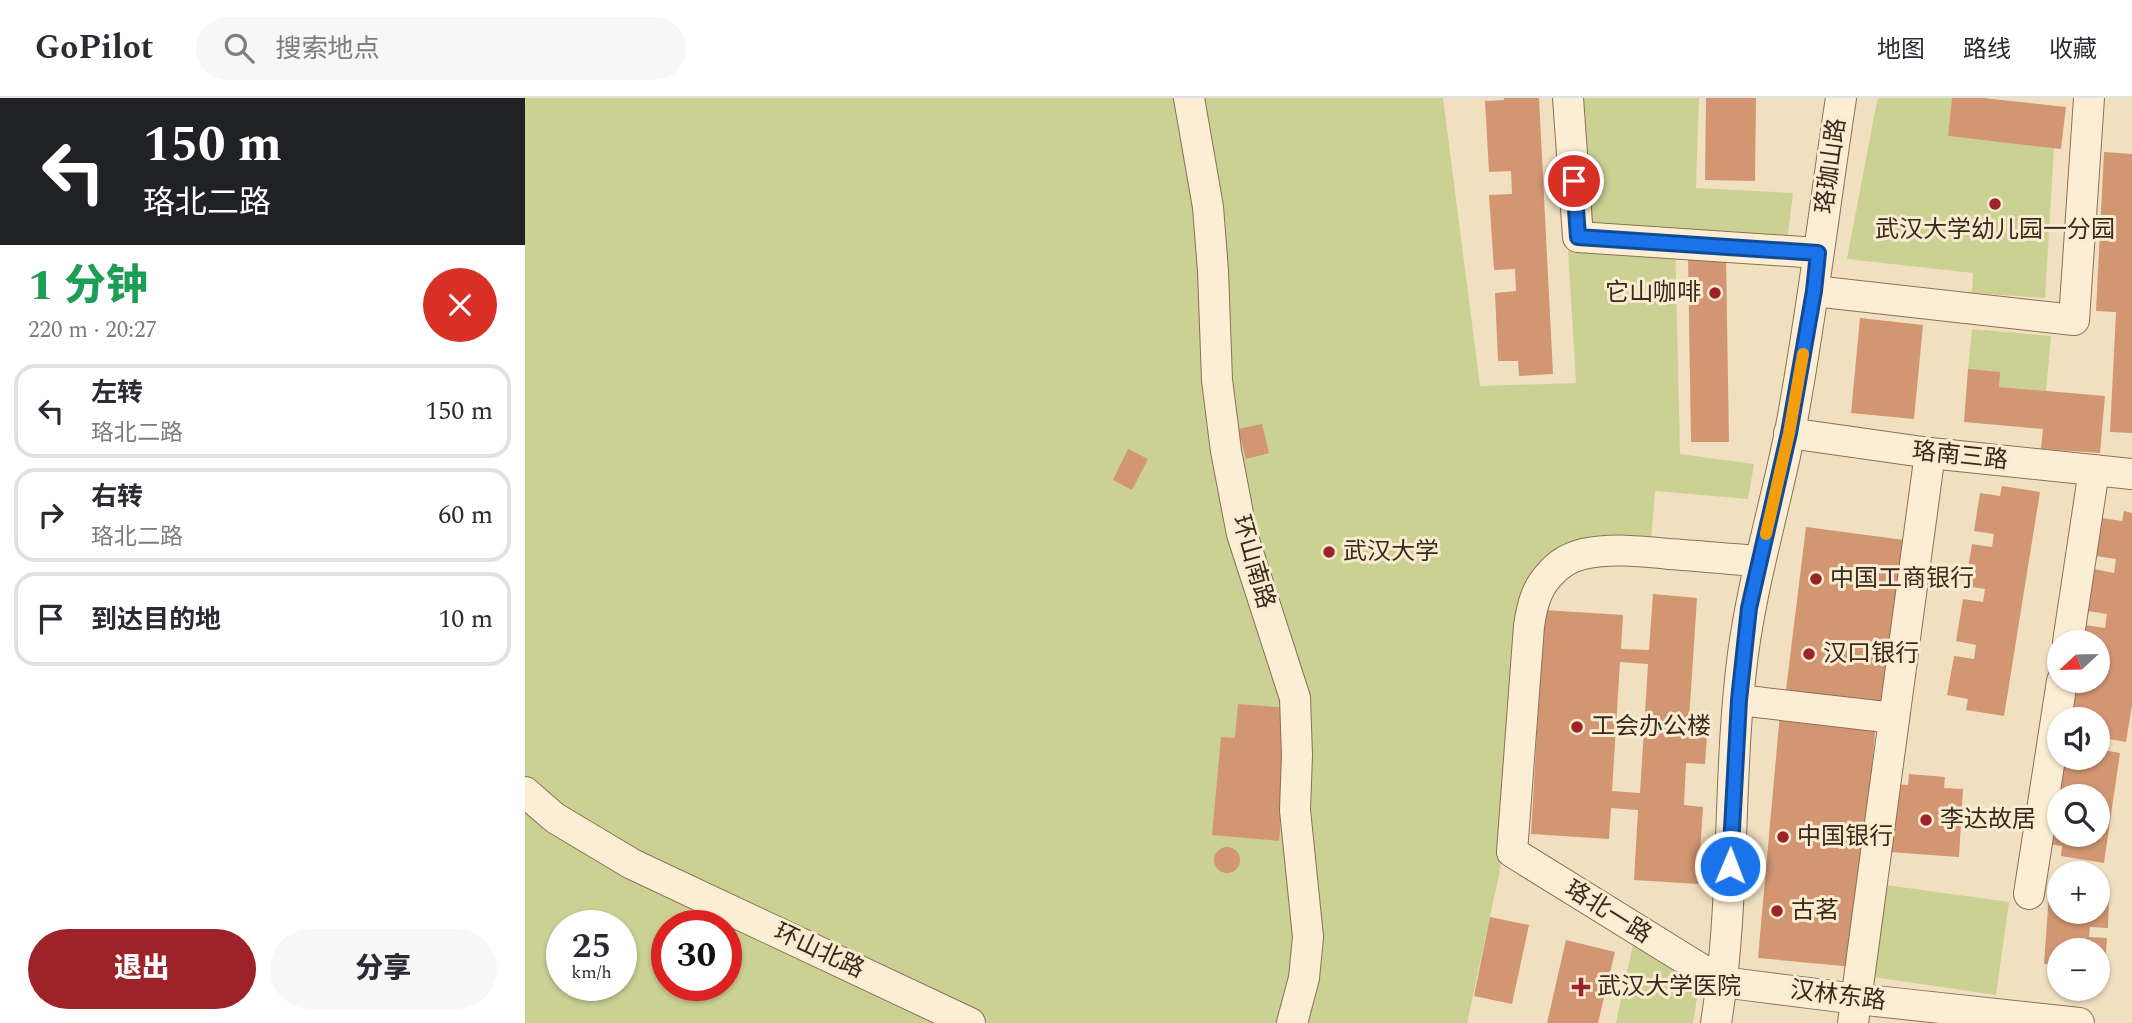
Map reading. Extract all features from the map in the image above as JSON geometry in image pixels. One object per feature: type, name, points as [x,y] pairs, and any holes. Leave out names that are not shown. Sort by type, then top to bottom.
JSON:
[{"type":"street","name":"环山南路","points":[[1189,98],[1208,207],[1217,380],[1226,451],[1243,534],[1295,698],[1295,810],[1308,937],[1304,978],[1292,1023]]},
{"type":"street","points":[[1568,98],[1578,237],[1818,253]]},
{"type":"street","name":"珞珈山路","points":[[1716,1023],[1722,982],[1739,700],[1749,608],[1789,433],[1814,291],[1841,98]]},
{"type":"street","points":[[1814,291],[2074,320],[2089,98]]},
{"type":"street","name":"珞南三路","points":[[1789,433],[1930,453],[2132,474]]},
{"type":"street","points":[[1855,1011],[1930,453]]},
{"type":"street","points":[[2070,630],[2094,470]]},
{"type":"street","name":"珞北一路","points":[[1722,982],[1513,852],[1529,626],[1533,603],[1550,573],[1561,564],[1583,554],[1630,551],[1759,561]]},
{"type":"street","points":[[2029,894],[2060,693]]},
{"type":"street","points":[[1739,700],[1894,718]]},
{"type":"street","name":"环山北路","points":[[525,792],[555,817],[632,864],[970,1023]]},
{"type":"street","name":"汉林东路","points":[[1722,982],[1855,1011],[2079,1023]]},
{"type":"green space","name":"武汉大学","points":[[525,98],[1443,98],[1480,386],[1576,383],[1559,98],[1699,98],[1696,188],[1793,193],[1787,242],[1675,236],[1680,454],[1754,464],[1748,499],[1655,491],[1651,541],[1617,542],[1520,606],[1500,870],[1467,1023],[525,1023]]},
{"type":"green space","points":[[1879,98],[1952,98],[1948,136],[2054,148],[2045,298],[1972,293],[1973,273],[1847,259]]},
{"type":"green space","points":[[1972,329],[2051,336],[2046,391],[1999,387],[1968,369]]},
{"type":"green space","points":[[1886,885],[2009,902],[1996,995],[1873,977]]},
{"type":"green space","points":[[1635,935],[1701,974],[1693,1023],[1616,1023]]},
{"type":"building","points":[[1539,98],[1553,374],[1519,376],[1518,361],[1498,361],[1495,293],[1516,291],[1515,269],[1494,270],[1489,195],[1512,194],[1511,171],[1489,172],[1485,101]]},
{"type":"building","points":[[1706,98],[1756,98],[1755,181],[1705,180]]},
{"type":"building","points":[[1952,98],[1983,98],[2066,107],[2061,149],[1948,136]]},
{"type":"building","points":[[2104,152],[2132,154],[2132,433],[2110,432],[2116,312],[2096,311]]},
{"type":"building","points":[[1688,256],[1726,256],[1729,442],[1691,442]]},
{"type":"building","points":[[1860,318],[1923,325],[1914,419],[1851,413]]},
{"type":"building","points":[[1968,369],[2000,372],[1999,387],[2105,396],[2100,453],[2041,449],[2043,429],[1964,422]]},
{"type":"building","points":[[1262,424],[1269,453],[1246,459],[1238,429]]},
{"type":"building","points":[[1128,449],[1148,459],[1132,490],[1113,480]]},
{"type":"building","points":[[2002,486],[2040,492],[2004,716],[1966,710],[1968,699],[1947,695],[1954,656],[1974,659],[1976,645],[1956,641],[1963,599],[1983,602],[1985,589],[1965,586],[1972,544],[1992,547],[1994,534],[1974,531],[1980,493],[2000,496]]},
{"type":"building","points":[[2124,511],[2132,513],[2132,705],[2126,742],[2110,739],[2110,707],[2072,707],[2074,693],[2111,693],[2111,630],[2084,630],[2085,625],[2105,628],[2107,614],[2087,611],[2094,569],[2114,573],[2116,559],[2096,556],[2102,518],[2122,521]]},
{"type":"building","points":[[1806,527],[1904,540],[1883,711],[1785,698]]},
{"type":"building","points":[[1653,594],[1697,598],[1689,720],[1708,722],[1705,764],[1686,763],[1684,805],[1703,807],[1698,884],[1634,880],[1638,810],[1611,808],[1609,839],[1531,834],[1544,610],[1623,615],[1621,649],[1649,650]],"holes":[[[1620,662],[1648,664],[1640,793],[1612,791]]]},
{"type":"building","points":[[1238,704],[1290,708],[1279,841],[1212,835],[1221,737],[1235,738]]},
{"type":"building","points":[[1780,713],[1876,722],[1854,967],[1758,958]]},
{"type":"building","points":[[2110,751],[2120,753],[2110,822],[2110,784],[2054,784],[2056,770],[2110,770]]},
{"type":"building","name":"李达故居","points":[[1909,774],[1945,777],[1944,788],[1963,789],[1959,857],[1889,852],[1894,784],[1908,785]]},
{"type":"building","points":[[1227,847],[1236,851],[1240,860],[1236,869],[1227,873],[1218,869],[1214,860],[1218,851]]},
{"type":"building","points":[[2062,847],[2106,847],[2104,861],[2061,856]]},
{"type":"building","points":[[1490,917],[1529,925],[1512,1004],[1474,996]]},
{"type":"building","points":[[2047,921],[2047,924],[2108,924],[2108,928],[2090,927],[2089,937],[2107,938],[2047,938],[2047,964],[2044,964]]},
{"type":"building","name":"武汉大学医院","points":[[1566,940],[1615,952],[1598,1023],[1547,1023]]},
{"type":"slow traffic","points":[[1766,534],[1789,433],[1803,354]]},
{"type":"place","name":"武汉大学幼儿园一分园","points":[[1995,204]]},
{"type":"place","name":"它山咖啡","points":[[1715,293]]},
{"type":"place","name":"武汉大学","points":[[1329,552]]},
{"type":"place","name":"中国工商银行","points":[[1816,579]]},
{"type":"place","name":"汉口银行","points":[[1809,654]]},
{"type":"place","name":"工会办公楼","points":[[1577,727]]},
{"type":"place","name":"李达故居","points":[[1926,820]]},
{"type":"place","name":"中国银行","points":[[1783,837]]},
{"type":"place","name":"古茗","points":[[1777,911]]},
{"type":"place","name":"武汉大学医院","points":[[1581,987]]},
{"type":"route","points":[[1574,181],[1578,237],[1818,253],[1789,433],[1749,608],[1734,758],[1730,866]]}]
